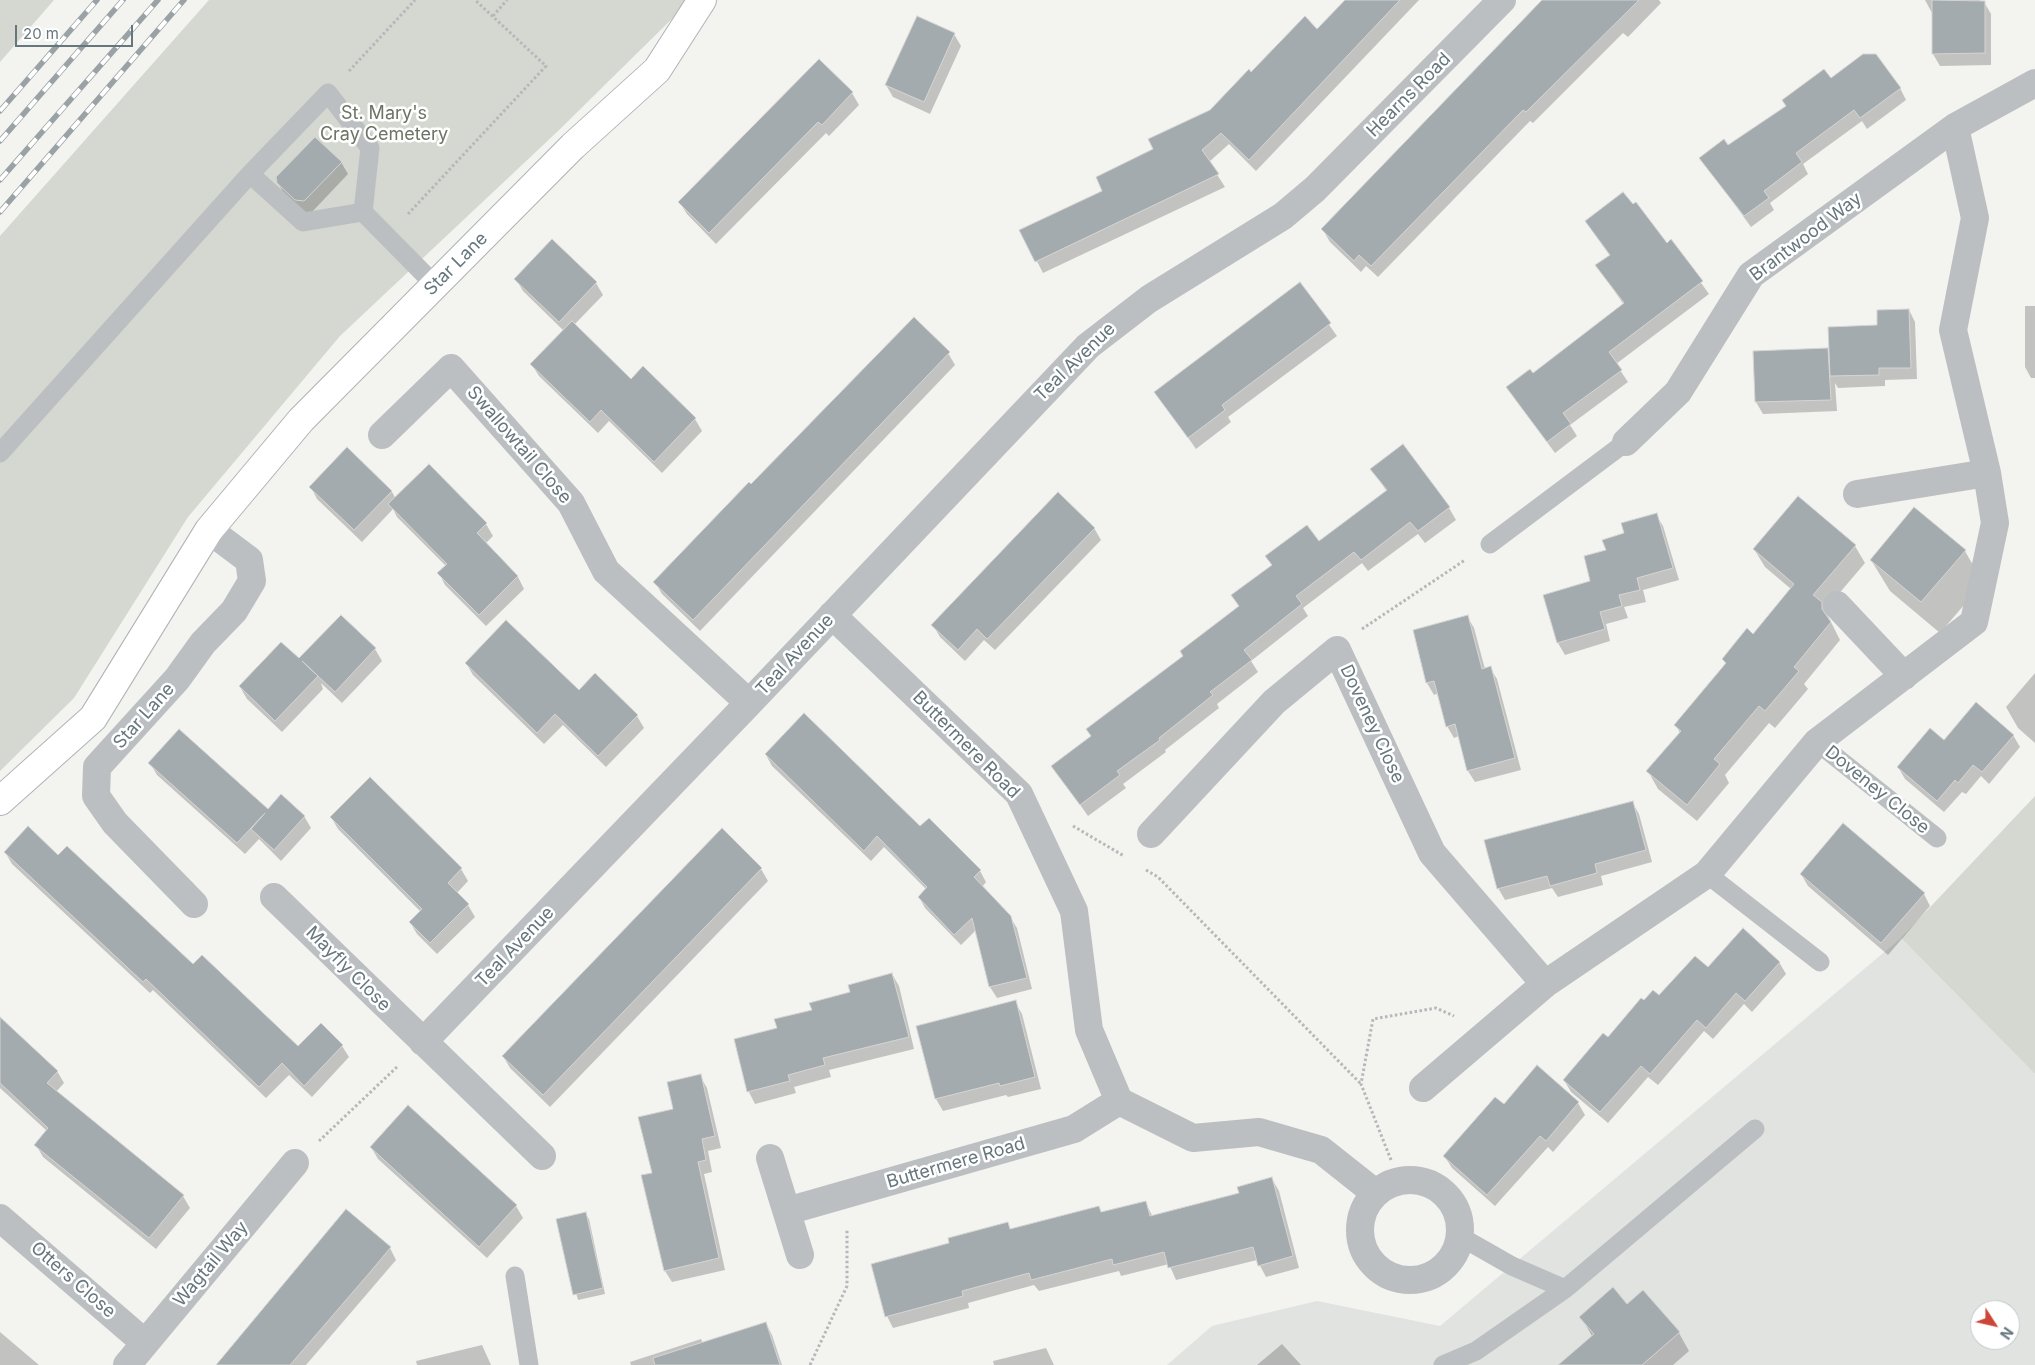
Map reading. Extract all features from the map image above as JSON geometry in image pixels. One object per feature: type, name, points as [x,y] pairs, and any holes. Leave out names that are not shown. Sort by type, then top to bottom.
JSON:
[{"type":"street","name":"Star Lane","points":[[0,801],[93,718],[210,530],[301,420],[573,146],[658,70],[702,0]]},
{"type":"street","name":"Hearns Road","points":[[1315,189],[1502,0]]},
{"type":"street","name":"Brantwood Way","points":[[1626,442],[1678,392],[1751,275],[1955,127],[2035,82]]},
{"type":"street","name":"Doveney Close","points":[[1423,1088],[1545,984],[1707,874],[1817,742],[1974,622],[1995,523],[1987,472],[1953,330],[1974,218],[1955,127]]},
{"type":"street","name":"Teal Avenue","points":[[423,1042],[749,703],[1088,346],[1149,299],[1283,216],[1315,189]]},
{"type":"street","name":"Swallowtail Close","points":[[382,435],[451,368],[571,503],[606,571],[749,703]]},
{"type":"street","points":[[1857,494],[1987,472]]},
{"type":"street","name":"Star Lane","points":[[194,904],[115,823],[96,796],[97,767],[176,680],[203,643],[234,611],[252,581],[249,560],[210,530]]},
{"type":"street","points":[[1837,605],[1904,676]]},
{"type":"street","name":"Buttermere Road","points":[[787,1211],[1074,1129],[1118,1101],[1089,1030],[1074,911],[1019,794],[832,615]]},
{"type":"street","name":"Doveney Close","points":[[1151,834],[1274,702],[1337,650],[1432,852],[1545,984]]},
{"type":"street","name":"Mayfly Close","points":[[274,896],[423,1042]]},
{"type":"street","points":[[423,1042],[542,1156]]},
{"type":"street","points":[[1118,1101],[1193,1138],[1259,1132],[1321,1150],[1374,1192]]},
{"type":"street","points":[[770,1158],[800,1255]]},
{"type":"street","name":"Wagtail Way","points":[[127,1365],[296,1163]]},
{"type":"street","points":[[1399,1179],[1432,1182],[1455,1204],[1461,1237],[1447,1266],[1418,1281],[1386,1276],[1363,1253],[1358,1221],[1374,1192],[1399,1179]]},
{"type":"street","name":"Otters Close","points":[[0,1218],[145,1343]]},
{"type":"lane","points":[[0,453],[250,174],[328,93],[370,148],[363,212]]},
{"type":"lane","points":[[250,174],[303,222],[363,212]]},
{"type":"lane","points":[[363,212],[434,285]]},
{"type":"lane","points":[[1490,544],[1626,442]]},
{"type":"lane","name":"Doveney Close","points":[[1817,742],[1937,838]]},
{"type":"lane","points":[[1707,874],[1820,962]]},
{"type":"lane","points":[[1444,1365],[1476,1351],[1565,1289],[1755,1129]]},
{"type":"lane","points":[[1461,1237],[1512,1266],[1565,1289]]},
{"type":"lane","points":[[515,1276],[529,1365]]},
{"type":"path","points":[[328,93],[415,0]]},
{"type":"path","points":[[387,236],[546,66],[475,0]]},
{"type":"path","points":[[492,16],[507,0]]},
{"type":"path","points":[[1337,650],[1376,618],[1490,544]]},
{"type":"path","points":[[1068,823],[1125,857]]},
{"type":"path","points":[[1142,867],[1158,877],[1361,1084]]},
{"type":"path","points":[[296,1163],[423,1042]]},
{"type":"path","points":[[810,1365],[847,1286],[848,1194]]},
{"type":"shaded area","points":[[1901,938],[2035,1074],[2035,1365],[1167,1365],[1212,1326],[1317,1301],[1440,1326]]},
{"type":"green space","points":[[0,0],[54,0],[0,62]]},
{"type":"green space","name":"St. Mary's Cray Cemetery","points":[[209,0],[687,0],[685,6],[557,132],[340,336],[188,517],[74,698],[0,771],[0,236]]},
{"type":"green space","points":[[2035,796],[2035,1074],[1901,938]]},
{"type":"building","points":[[1345,0],[1400,0],[1249,160],[1221,133],[1202,150],[1219,174],[1035,262],[1019,230],[1102,191],[1096,177],[1153,149],[1148,139],[1210,110],[1249,69],[1251,72],[1305,16],[1317,29]]},
{"type":"building","points":[[1542,0],[1639,0],[1526,112],[1523,110],[1371,266],[1359,255],[1354,261],[1321,229]]},
{"type":"building","points":[[1932,0],[1985,1],[1985,53],[1932,54]]},
{"type":"building","points":[[917,16],[955,33],[924,102],[885,85]]},
{"type":"building","points":[[1863,54],[1876,54],[1901,88],[1860,118],[1854,110],[1796,153],[1802,162],[1764,191],[1769,198],[1744,216],[1699,158],[1724,139],[1728,145],[1786,106],[1782,100],[1824,69],[1831,78]]},
{"type":"building","points":[[819,59],[853,92],[822,125],[818,122],[709,233],[678,202]]},
{"type":"building","points":[[315,137],[342,162],[304,201],[295,200],[277,183],[276,177]]},
{"type":"building","points":[[1623,192],[1633,204],[1636,202],[1667,243],[1671,239],[1703,281],[1609,352],[1622,370],[1563,413],[1571,424],[1547,442],[1506,387],[1530,369],[1533,373],[1624,303],[1595,265],[1610,255],[1585,221]]},
{"type":"building","points":[[552,239],[597,282],[559,322],[514,279]]},
{"type":"building","points":[[1300,282],[1331,323],[1222,405],[1225,410],[1188,438],[1154,392]]},
{"type":"building","points":[[1909,309],[1911,368],[1879,368],[1879,375],[1830,376],[1828,327],[1877,325],[1877,310]]},
{"type":"building","points":[[914,317],[950,352],[693,620],[653,582],[749,482],[751,484]]},
{"type":"building","points":[[572,321],[631,379],[643,366],[696,418],[654,462],[601,410],[590,422],[530,364]]},
{"type":"building","points":[[1828,348],[1831,400],[1755,402],[1753,351]]},
{"type":"building","points":[[1403,444],[1450,507],[1418,531],[1410,522],[1361,560],[1354,552],[1296,596],[1302,604],[1244,650],[1252,660],[1210,692],[1213,695],[1159,738],[1160,740],[1117,771],[1120,775],[1080,805],[1051,766],[1091,736],[1086,729],[1183,656],[1180,651],[1239,606],[1231,595],[1272,565],[1265,556],[1307,525],[1319,541],[1387,490],[1370,469]]},
{"type":"building","points":[[347,447],[392,491],[354,530],[309,487]]},
{"type":"building","points":[[429,464],[487,523],[477,533],[518,576],[479,615],[437,573],[447,564],[388,504]]},
{"type":"building","points":[[1058,492],[1095,528],[987,639],[977,629],[958,650],[931,625]]},
{"type":"building","points":[[1798,496],[1856,545],[1813,595],[1822,602],[1822,609],[1831,622],[1794,667],[1799,671],[1765,711],[1759,706],[1714,759],[1720,764],[1687,805],[1646,771],[1681,731],[1674,725],[1726,663],[1722,659],[1747,628],[1753,634],[1794,584],[1753,549]]},
{"type":"building","points":[[1914,507],[1966,550],[1921,602],[1870,560]]},
{"type":"building","points":[[1657,513],[1673,568],[1637,578],[1640,590],[1619,595],[1622,606],[1600,612],[1605,629],[1557,643],[1543,595],[1590,581],[1584,556],[1606,550],[1602,540],[1624,533],[1621,523]]},
{"type":"building","points":[[341,615],[376,648],[335,692],[318,676],[275,721],[239,686],[281,642],[299,658]]},
{"type":"building","points":[[1468,615],[1482,669],[1491,666],[1515,758],[1467,771],[1455,724],[1446,727],[1434,681],[1426,683],[1413,630]]},
{"type":"building","points":[[506,620],[579,690],[595,673],[638,715],[598,756],[555,714],[537,733],[465,663]]},
{"type":"building","points":[[1976,702],[2014,735],[1982,772],[1973,765],[1958,783],[1955,780],[1937,801],[1897,767],[1930,728],[1944,740]]},
{"type":"building","points":[[804,713],[920,826],[929,818],[981,870],[974,877],[1011,916],[1027,978],[989,987],[972,918],[954,935],[918,897],[927,887],[877,836],[864,851],[765,754]]},
{"type":"building","points":[[179,729],[268,809],[281,794],[305,816],[274,850],[251,829],[265,813],[237,843],[148,763]]},
{"type":"building","points":[[370,777],[462,868],[448,883],[469,904],[430,943],[409,922],[422,909],[330,817]]},
{"type":"building","points":[[1633,801],[1646,850],[1595,864],[1597,873],[1550,886],[1547,876],[1497,889],[1484,840]]},
{"type":"building","points":[[1843,823],[1925,893],[1881,943],[1800,874]]},
{"type":"building","points":[[28,826],[58,855],[67,846],[193,964],[202,955],[298,1046],[321,1023],[343,1045],[304,1086],[282,1063],[259,1087],[146,979],[143,982],[4,852]]},
{"type":"building","points":[[722,828],[762,868],[543,1095],[502,1056]]},
{"type":"building","points":[[1743,928],[1780,962],[1745,1001],[1736,993],[1706,1028],[1697,1020],[1650,1074],[1641,1066],[1600,1112],[1563,1080],[1603,1033],[1608,1037],[1641,998],[1644,1000],[1653,990],[1659,995],[1695,956],[1708,967]]},
{"type":"building","points":[[892,973],[909,1037],[823,1058],[825,1065],[788,1075],[790,1081],[747,1092],[734,1039],[777,1028],[774,1019],[812,1010],[809,1003],[850,992],[848,985]]},
{"type":"building","points":[[1016,1000],[1035,1077],[1000,1086],[999,1083],[935,1099],[916,1026]]},
{"type":"building","points":[[0,1017],[58,1071],[47,1083],[184,1195],[149,1238],[34,1145],[48,1128],[0,1083]]},
{"type":"building","points":[[1537,1065],[1579,1102],[1546,1141],[1540,1136],[1487,1195],[1443,1156],[1495,1097],[1504,1104]]},
{"type":"building","points":[[701,1074],[715,1136],[702,1139],[706,1160],[698,1162],[719,1258],[664,1271],[641,1175],[652,1173],[638,1117],[673,1109],[667,1082]]},
{"type":"building","points":[[408,1105],[517,1205],[479,1247],[370,1147]]},
{"type":"building","points":[[1272,1177],[1293,1256],[1258,1266],[1253,1247],[1168,1268],[1164,1252],[1113,1265],[1112,1259],[1031,1280],[1029,1273],[962,1291],[963,1296],[885,1317],[871,1264],[949,1243],[948,1238],[1008,1222],[1010,1229],[1099,1206],[1101,1212],[1146,1201],[1150,1216],[1239,1193],[1237,1187]]},
{"type":"building","points":[[346,1209],[391,1247],[371,1271],[290,1365],[216,1365]]},
{"type":"building","points":[[586,1212],[603,1288],[573,1295],[556,1219]]},
{"type":"building","points":[[1613,1287],[1627,1304],[1643,1290],[1680,1332],[1642,1365],[1558,1365],[1594,1334],[1579,1317]]},
{"type":"building","points":[[766,1322],[780,1365],[655,1365],[653,1358]]},
{"type":"railway","points":[[0,111],[97,0]]},
{"type":"railway","points":[[0,141],[123,0]]},
{"type":"railway","points":[[0,180],[158,0]]},
{"type":"railway","points":[[0,212],[184,0]]}]
